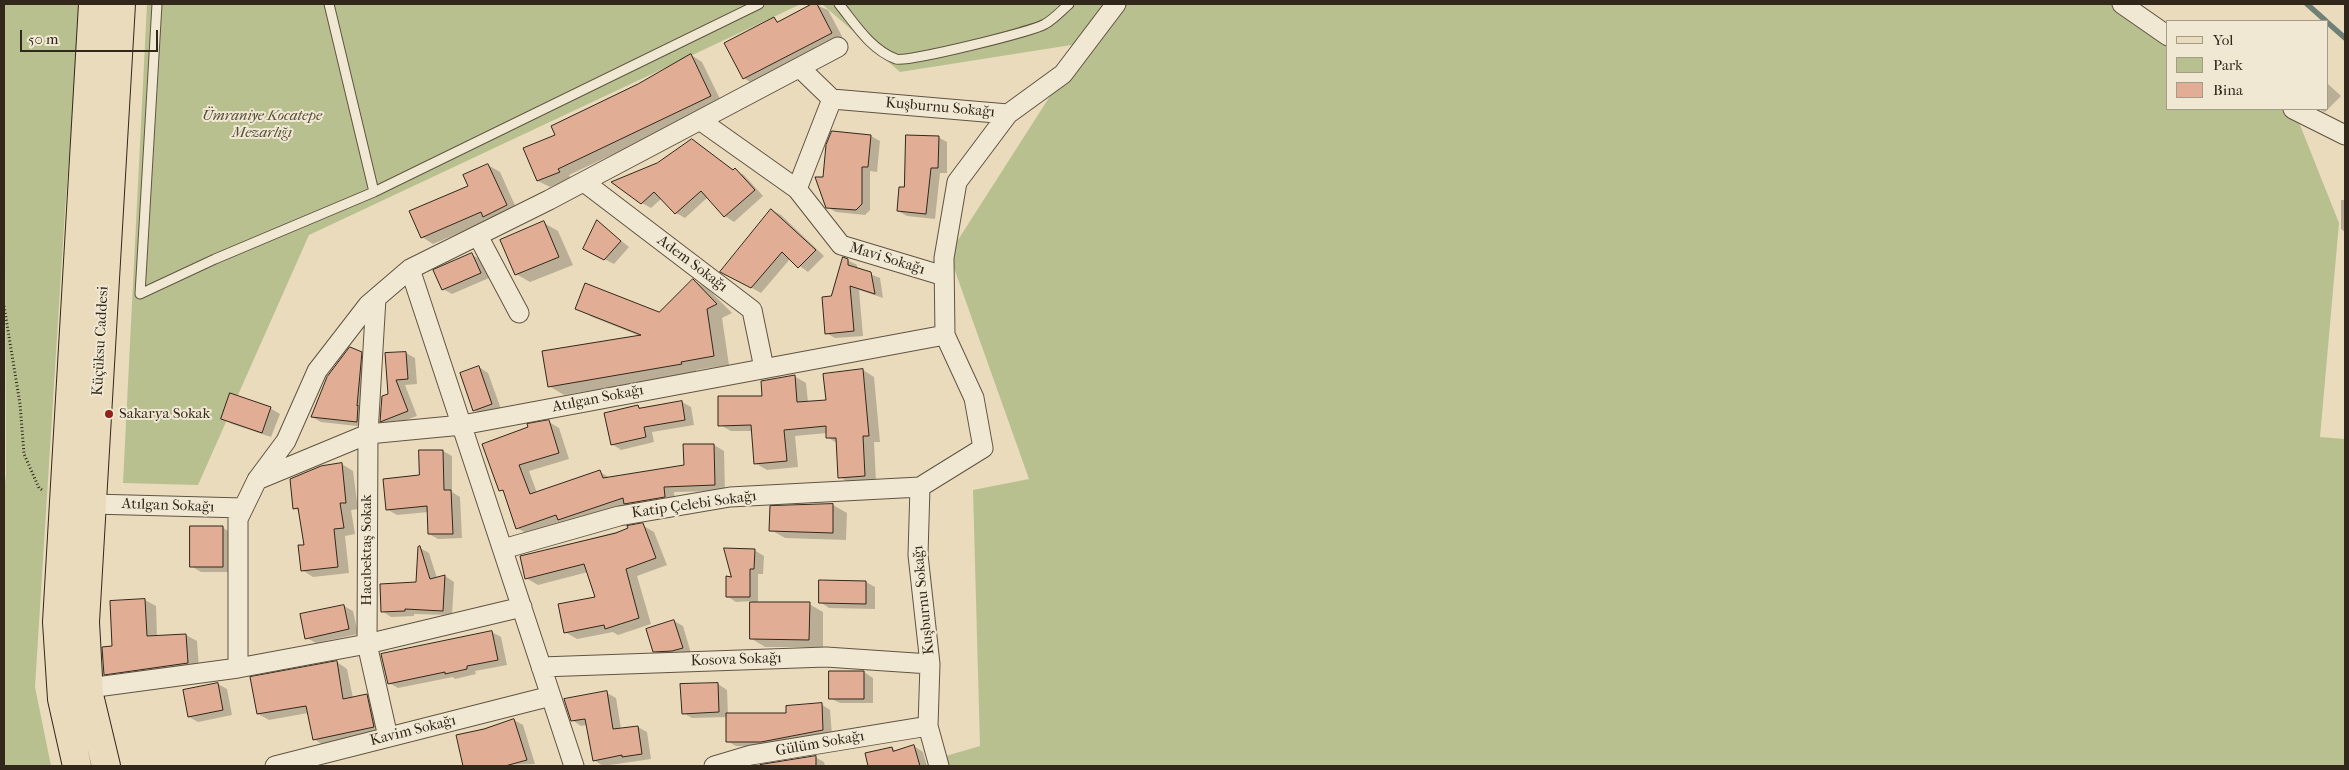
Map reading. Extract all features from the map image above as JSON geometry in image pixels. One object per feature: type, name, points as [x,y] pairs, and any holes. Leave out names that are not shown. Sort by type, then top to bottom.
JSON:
[{"type":"main road","name":"Küçüksu Caddesi","points":[[77,766],[62,698],[57,622],[93,4]]},
{"type":"main road","name":"Küçüksu Caddesi","points":[[106,766],[89,688],[85,622],[121,4]]},
{"type":"main road","points":[[64,503],[92,504]]},
{"type":"street","points":[[1008,114],[1063,74],[1116,4]]},
{"type":"street","points":[[2122,4],[2166,35]]},
{"type":"street","points":[[238,668],[238,519],[257,480],[286,441],[317,371],[376,298],[410,270],[584,182],[838,47]]},
{"type":"street","points":[[797,189],[832,99],[800,68]]},
{"type":"street","name":"Kuşburnu Sokağı","points":[[832,99],[1008,114]]},
{"type":"street","points":[[2295,110],[2345,135]]},
{"type":"street","name":"Kuşburnu Sokağı","points":[[939,766],[928,726],[930,664],[918,555],[920,487],[983,448],[974,398],[945,335],[944,258],[957,182],[1008,114]]},
{"type":"street","name":"Mavi Sokağı","points":[[700,121],[797,189],[841,245],[944,276]]},
{"type":"street","name":"Adem Sokağı","points":[[584,182],[752,310],[764,368]]},
{"type":"street","points":[[478,236],[520,313]]},
{"type":"street","points":[[410,270],[574,766]]},
{"type":"street","name":"Hacıbektaş Sokak","points":[[376,298],[368,434],[367,644],[388,737]]},
{"type":"street","name":"Atılgan Sokağı","points":[[257,480],[368,434],[462,425],[945,335]]},
{"type":"street","name":"Katip Çelebi Sokağı","points":[[503,549],[619,516],[730,497],[920,487]]},
{"type":"street","name":"Atılgan Sokağı","points":[[92,504],[243,508]]},
{"type":"street","points":[[89,688],[238,668],[367,644],[522,608]]},
{"type":"street","name":"Kosova Sokağı","points":[[542,667],[826,657],[930,664]]},
{"type":"street","name":"Kavim Sokağı","points":[[275,766],[551,696]]},
{"type":"street","name":"Gülüm Sokağı","points":[[714,766],[751,755],[928,726]]},
{"type":"lane","points":[[157,4],[140,294],[214,259],[374,192],[759,4]]},
{"type":"lane","points":[[329,4],[374,192]]},
{"type":"lane","points":[[839,4],[863,34],[883,53],[899,60],[957,48],[1044,24],[1069,4]]},
{"type":"path","points":[[4,306],[20,404],[24,454],[38,488],[64,503]]},
{"type":"green space","points":[[4,4],[81,4],[65,210],[35,687],[51,766],[4,766],[4,492],[6,475]]},
{"type":"green space","name":"Ümraniye Kocatepe Mezarlığı","points":[[147,4],[801,4],[309,235],[198,485],[123,483]]},
{"type":"green space","points":[[822,4],[2119,4],[2166,34],[2166,110],[2283,110],[2298,120],[2339,223],[2320,437],[2345,439],[2345,766],[943,766],[939,758],[980,746],[973,490],[1029,479],[949,254],[1084,43],[900,72]]},
{"type":"building","points":[[812,4],[817,4],[832,33],[743,79],[724,43],[774,17],[777,22]]},
{"type":"building","points":[[691,54],[711,96],[558,169],[560,172],[537,181],[523,148],[555,135],[551,126],[638,84]]},
{"type":"building","points":[[832,131],[871,135],[868,167],[862,167],[862,204],[856,210],[826,208],[815,177],[823,177],[826,145]]},
{"type":"building","points":[[906,135],[939,136],[938,168],[931,168],[926,214],[897,211],[899,187],[904,187]]},
{"type":"building","points":[[692,139],[733,170],[735,168],[755,190],[724,217],[701,191],[675,214],[654,192],[641,204],[611,182],[657,163]]},
{"type":"building","points":[[488,164],[507,205],[483,217],[481,212],[421,238],[409,211],[468,186],[463,175]]},
{"type":"building","points":[[771,209],[816,250],[798,268],[782,252],[751,288],[720,272]]},
{"type":"building","points":[[597,220],[621,241],[604,260],[583,249]]},
{"type":"building","points":[[544,221],[559,257],[515,275],[500,240]]},
{"type":"building","points":[[472,253],[481,273],[442,290],[433,270]]},
{"type":"building","points":[[843,257],[848,259],[848,265],[871,272],[875,294],[850,286],[854,331],[825,334],[822,297],[831,296]]},
{"type":"building","points":[[693,279],[717,304],[707,309],[714,356],[681,362],[682,364],[548,387],[542,351],[641,335],[575,309],[585,283],[659,312]]},
{"type":"building","points":[[350,347],[362,352],[357,422],[311,417],[327,377]]},
{"type":"building","points":[[406,352],[408,379],[396,380],[408,411],[380,422],[382,396],[388,394],[385,353]]},
{"type":"building","points":[[479,366],[492,404],[473,411],[460,373]]},
{"type":"building","points":[[863,369],[869,436],[863,436],[865,476],[838,478],[836,438],[826,438],[826,426],[784,430],[787,461],[754,464],[751,425],[718,426],[718,396],[762,396],[761,381],[795,375],[797,402],[826,400],[823,374]]},
{"type":"building","points":[[230,393],[271,407],[262,433],[221,419]]},
{"type":"building","points":[[682,401],[685,420],[644,427],[646,437],[611,445],[604,413],[638,405],[639,408]]},
{"type":"building","points":[[549,420],[559,453],[519,465],[530,494],[600,470],[603,478],[684,465],[683,444],[714,444],[715,485],[664,487],[665,497],[624,504],[623,498],[558,520],[556,515],[516,529],[503,490],[499,491],[482,444],[528,427],[527,424]]},
{"type":"building","points":[[419,450],[443,450],[444,490],[451,490],[453,534],[428,534],[427,506],[386,510],[383,479],[419,475]]},
{"type":"building","points":[[342,463],[346,503],[340,503],[344,528],[334,529],[338,567],[301,571],[298,545],[304,545],[298,508],[293,509],[290,479],[321,466]]},
{"type":"building","points":[[833,504],[833,533],[769,531],[770,506]]},
{"type":"building","points":[[643,523],[656,558],[626,569],[639,618],[605,629],[604,625],[564,633],[558,604],[595,597],[584,564],[525,579],[520,556],[616,533],[628,528],[627,526]]},
{"type":"building","points":[[190,526],[223,526],[223,567],[190,567]]},
{"type":"building","points":[[420,546],[430,579],[445,575],[443,611],[405,609],[405,611],[381,612],[380,584],[416,582],[418,547]]},
{"type":"building","points":[[724,548],[755,549],[754,569],[750,569],[750,597],[726,597],[726,576],[731,577]]},
{"type":"building","points":[[819,580],[866,581],[866,604],[819,603]]},
{"type":"building","points":[[145,599],[147,636],[186,634],[188,663],[104,675],[102,647],[112,646],[110,601]]},
{"type":"building","points":[[750,602],[810,602],[809,640],[750,639]]},
{"type":"building","points":[[344,605],[349,629],[305,639],[300,614]]},
{"type":"building","points":[[674,620],[683,648],[672,651],[653,652],[646,629]]},
{"type":"building","points":[[492,631],[498,660],[467,666],[467,669],[445,674],[445,672],[388,684],[381,654]]},
{"type":"building","points":[[337,661],[343,699],[367,694],[374,727],[313,740],[306,706],[257,714],[250,677]]},
{"type":"building","points":[[829,671],[864,671],[864,699],[829,699]]},
{"type":"building","points":[[218,683],[223,710],[188,717],[183,690]]},
{"type":"building","points":[[718,683],[719,712],[682,714],[680,684]]},
{"type":"building","points":[[607,691],[613,729],[638,726],[642,754],[622,757],[622,755],[593,761],[585,719],[571,721],[564,699]]},
{"type":"building","points":[[822,703],[823,730],[761,742],[726,742],[726,713],[786,713],[786,706]]},
{"type":"building","points":[[514,719],[527,760],[505,766],[463,766],[456,735],[484,729]]},
{"type":"building","points":[[914,745],[920,766],[868,766],[865,753],[892,747],[893,751]]},
{"type":"building","points":[[816,756],[816,766],[760,766],[760,765]]},
{"type":"waterway","points":[[2307,4],[2325,20]]},
{"type":"waterway","points":[[2329,24],[2345,38]]},
{"type":"place","name":"Sakarya Sokak","points":[[109,414]]}]
